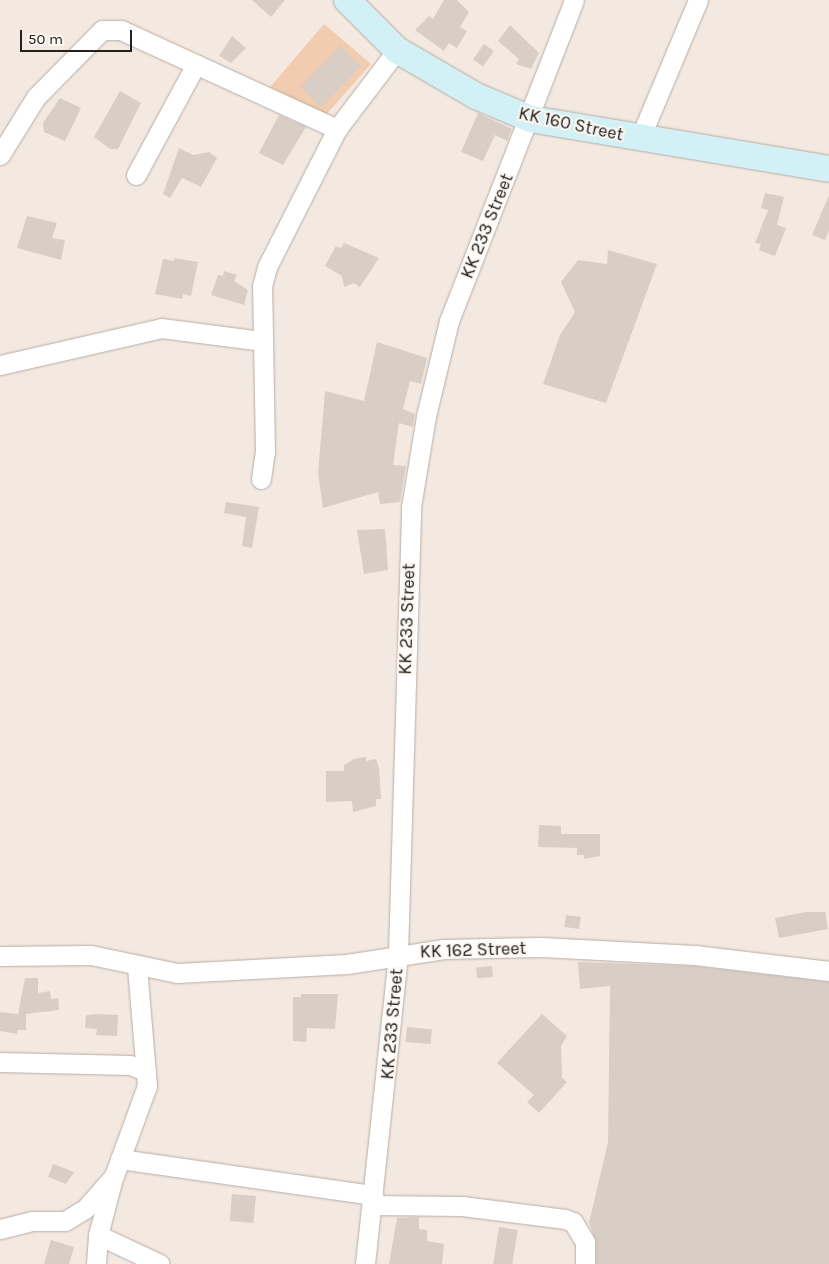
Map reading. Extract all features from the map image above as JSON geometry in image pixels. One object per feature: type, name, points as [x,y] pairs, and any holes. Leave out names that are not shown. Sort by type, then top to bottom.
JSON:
[{"type":"main road","name":"KK 160 Street","points":[[347,0],[397,50],[476,96],[531,119],[829,169]]},
{"type":"street","name":"KK 233 Street","points":[[365,1264],[398,953],[411,507],[426,416],[449,322],[531,119],[574,0]]},
{"type":"street","points":[[640,138],[698,0]]},
{"type":"street","points":[[0,155],[36,97],[102,30],[121,30],[337,129]]},
{"type":"street","points":[[262,479],[265,452],[263,341],[260,306],[268,267],[337,129],[397,50]]},
{"type":"street","points":[[136,175],[196,64]]},
{"type":"street","points":[[0,365],[161,328],[263,341]]},
{"type":"street","name":"KK 162 Street","points":[[0,956],[91,955],[137,967],[177,972],[277,970],[347,964],[398,953],[542,948],[695,955],[829,971]]},
{"type":"street","points":[[96,1264],[98,1235],[117,1168],[144,1104],[146,1071],[137,967]]},
{"type":"street","points":[[0,1062],[130,1065],[146,1071]]},
{"type":"street","points":[[117,1168],[372,1200],[462,1206],[565,1220],[573,1222],[585,1242],[585,1264]]},
{"type":"street","points":[[0,1229],[31,1221],[65,1222],[85,1209],[117,1168]]},
{"type":"street","points":[[98,1235],[160,1264]]},
{"type":"shaded area","points":[[324,24],[371,64],[326,115],[270,87]]},
{"type":"building","points":[[252,0],[285,0],[271,17]]},
{"type":"building","points":[[444,0],[457,0],[469,12],[460,27],[467,31],[457,48],[449,43],[444,51],[415,30],[429,16],[433,19]]},
{"type":"building","points":[[510,25],[539,53],[531,69],[516,64],[519,59],[498,41]]},
{"type":"building","points":[[232,36],[246,48],[231,63],[219,56]]},
{"type":"building","points":[[484,44],[494,51],[483,66],[473,60]]},
{"type":"building","points":[[340,46],[361,66],[321,107],[300,87]]},
{"type":"building","points":[[120,91],[141,103],[118,149],[110,149],[94,137]]},
{"type":"building","points":[[60,98],[81,108],[65,141],[44,132],[43,123]]},
{"type":"building","points":[[478,113],[512,129],[507,141],[495,135],[483,161],[461,152]]},
{"type":"building","points":[[279,115],[306,127],[283,165],[259,153]]},
{"type":"building","points":[[179,148],[193,155],[209,152],[217,158],[201,187],[182,178],[170,198],[163,194]]},
{"type":"building","points":[[765,193],[784,197],[777,225],[786,228],[775,256],[759,250],[761,244],[755,243],[768,210],[761,208]]},
{"type":"building","points":[[829,195],[829,230],[825,240],[812,235]]},
{"type":"building","points":[[27,216],[57,223],[52,238],[65,240],[61,260],[17,248]]},
{"type":"building","points":[[344,243],[379,258],[360,287],[354,283],[344,287],[342,276],[325,266],[336,246],[341,248]]},
{"type":"building","points":[[608,250],[657,264],[606,403],[543,384],[560,335],[575,312],[561,282],[578,260],[607,264]]},
{"type":"building","points":[[174,258],[198,262],[191,296],[183,294],[182,299],[155,294],[163,259],[174,261]]},
{"type":"building","points":[[224,271],[237,275],[234,281],[248,290],[244,305],[211,295],[218,275],[223,276]]},
{"type":"building","points":[[377,342],[427,358],[421,384],[410,381],[403,409],[415,414],[413,427],[399,423],[393,465],[406,466],[400,502],[380,504],[378,492],[323,508],[318,473],[325,391],[364,401]]},
{"type":"building","points":[[226,502],[259,507],[252,548],[242,546],[246,517],[224,513]]},
{"type":"building","points":[[385,529],[388,570],[364,574],[357,530]]},
{"type":"building","points":[[366,757],[366,761],[376,759],[379,768],[381,799],[376,799],[376,806],[353,812],[352,801],[326,802],[326,771],[344,771],[344,765],[354,759]]},
{"type":"building","points":[[539,825],[561,826],[561,834],[600,834],[600,856],[584,859],[584,855],[577,855],[577,848],[538,847]]},
{"type":"building","points":[[806,912],[825,912],[828,929],[779,938],[775,918]]},
{"type":"building","points":[[566,915],[581,917],[579,929],[564,927]]},
{"type":"building","points":[[578,962],[694,966],[829,982],[829,1264],[596,1264],[596,1242],[589,1223],[608,1142],[610,986],[580,989]]},
{"type":"building","points":[[492,966],[493,977],[477,978],[476,967]]},
{"type":"building","points":[[25,978],[38,978],[38,993],[50,991],[51,999],[58,998],[59,1010],[26,1014],[26,1030],[18,1030],[17,1034],[0,1031],[0,1012],[18,1014]]},
{"type":"building","points":[[301,994],[338,994],[335,1029],[307,1028],[306,1042],[293,1041],[293,997],[301,997]]},
{"type":"building","points":[[542,1014],[567,1036],[561,1046],[562,1078],[567,1082],[539,1113],[527,1102],[534,1095],[497,1063]]},
{"type":"building","points":[[86,1015],[118,1015],[117,1036],[96,1035],[97,1029],[85,1028]]},
{"type":"building","points":[[407,1027],[432,1029],[431,1044],[406,1042]]},
{"type":"building","points":[[53,1164],[74,1172],[66,1184],[48,1177]]},
{"type":"building","points":[[232,1194],[256,1196],[254,1223],[230,1221]]},
{"type":"building","points":[[419,1217],[419,1229],[427,1230],[427,1241],[444,1244],[442,1264],[389,1264],[397,1218]]},
{"type":"building","points":[[499,1227],[518,1230],[512,1264],[493,1264]]},
{"type":"building","points":[[51,1240],[74,1247],[69,1264],[44,1264]]}]
